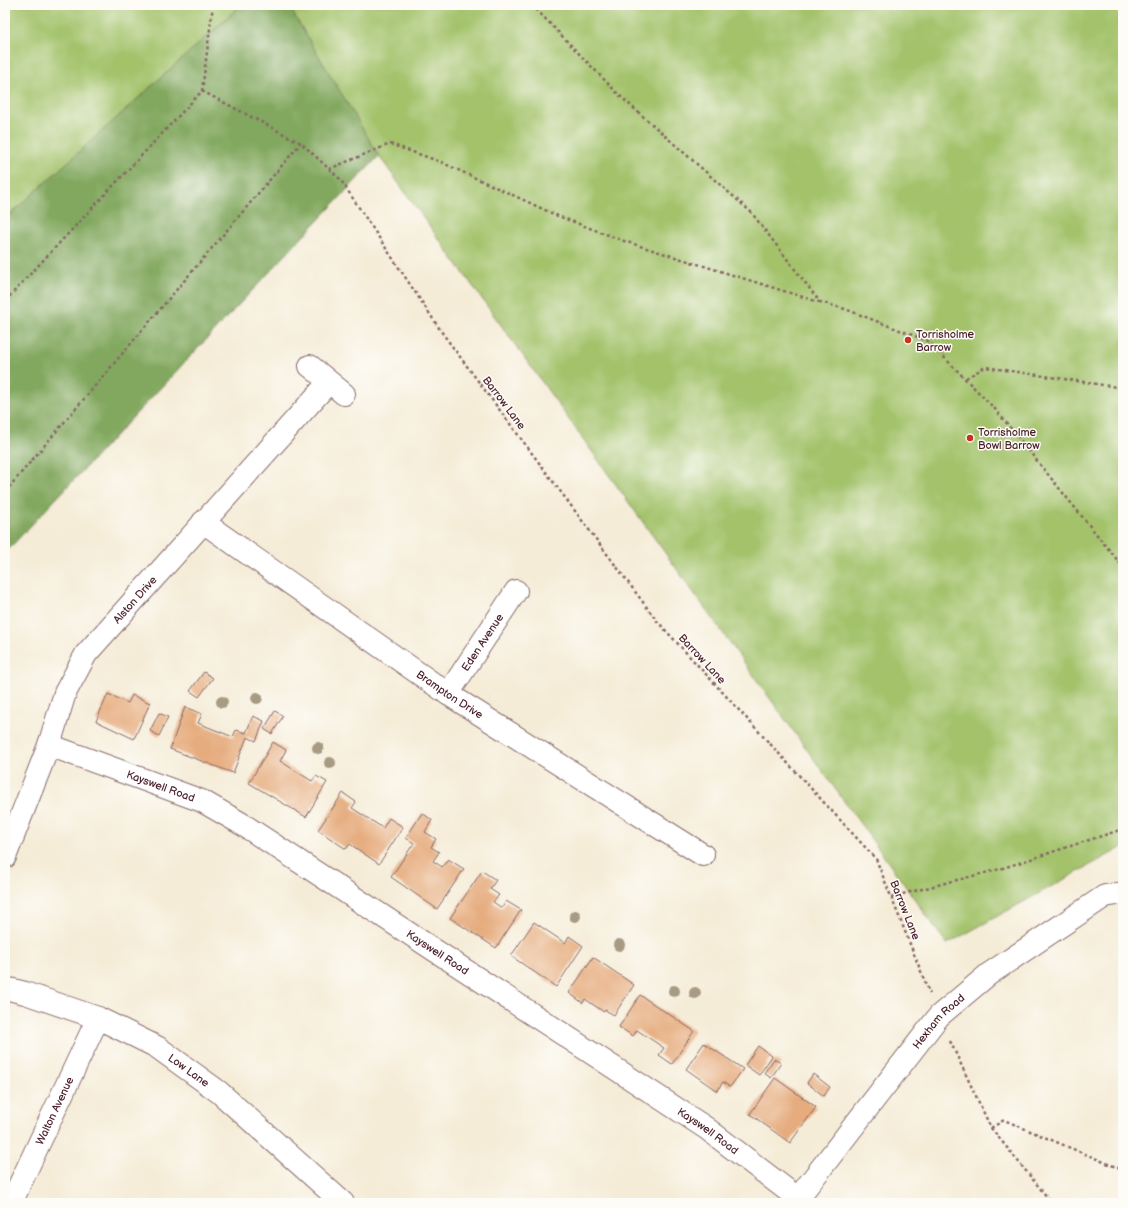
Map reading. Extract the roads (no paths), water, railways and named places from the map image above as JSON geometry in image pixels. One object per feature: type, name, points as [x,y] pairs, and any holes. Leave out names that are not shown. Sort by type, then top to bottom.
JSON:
[{"type":"street","name":"Alston Drive","points":[[5,857],[49,745],[65,693],[86,654],[203,522],[337,388],[310,366]]},
{"type":"street","name":"Brampton Drive","points":[[203,522],[448,694],[703,855]]},
{"type":"street","name":"Eden Avenue","points":[[448,694],[516,591]]},
{"type":"street","name":"Kayswell Road","points":[[49,745],[202,801],[242,824],[706,1128],[801,1201]]},
{"type":"street","name":"Hexham Road","points":[[801,1201],[939,1016],[989,974],[1105,896],[1123,893]]},
{"type":"street","name":"Low Lane","points":[[5,988],[25,993],[98,1018],[157,1047],[219,1092],[336,1200]]},
{"type":"street","name":"Walton Avenue","points":[[11,1203],[98,1018]]},
{"type":"place","name":"Torrisholme Barrow","points":[[908,340]]},
{"type":"place","name":"Torrisholme Bowl Barrow","points":[[970,438]]}]
